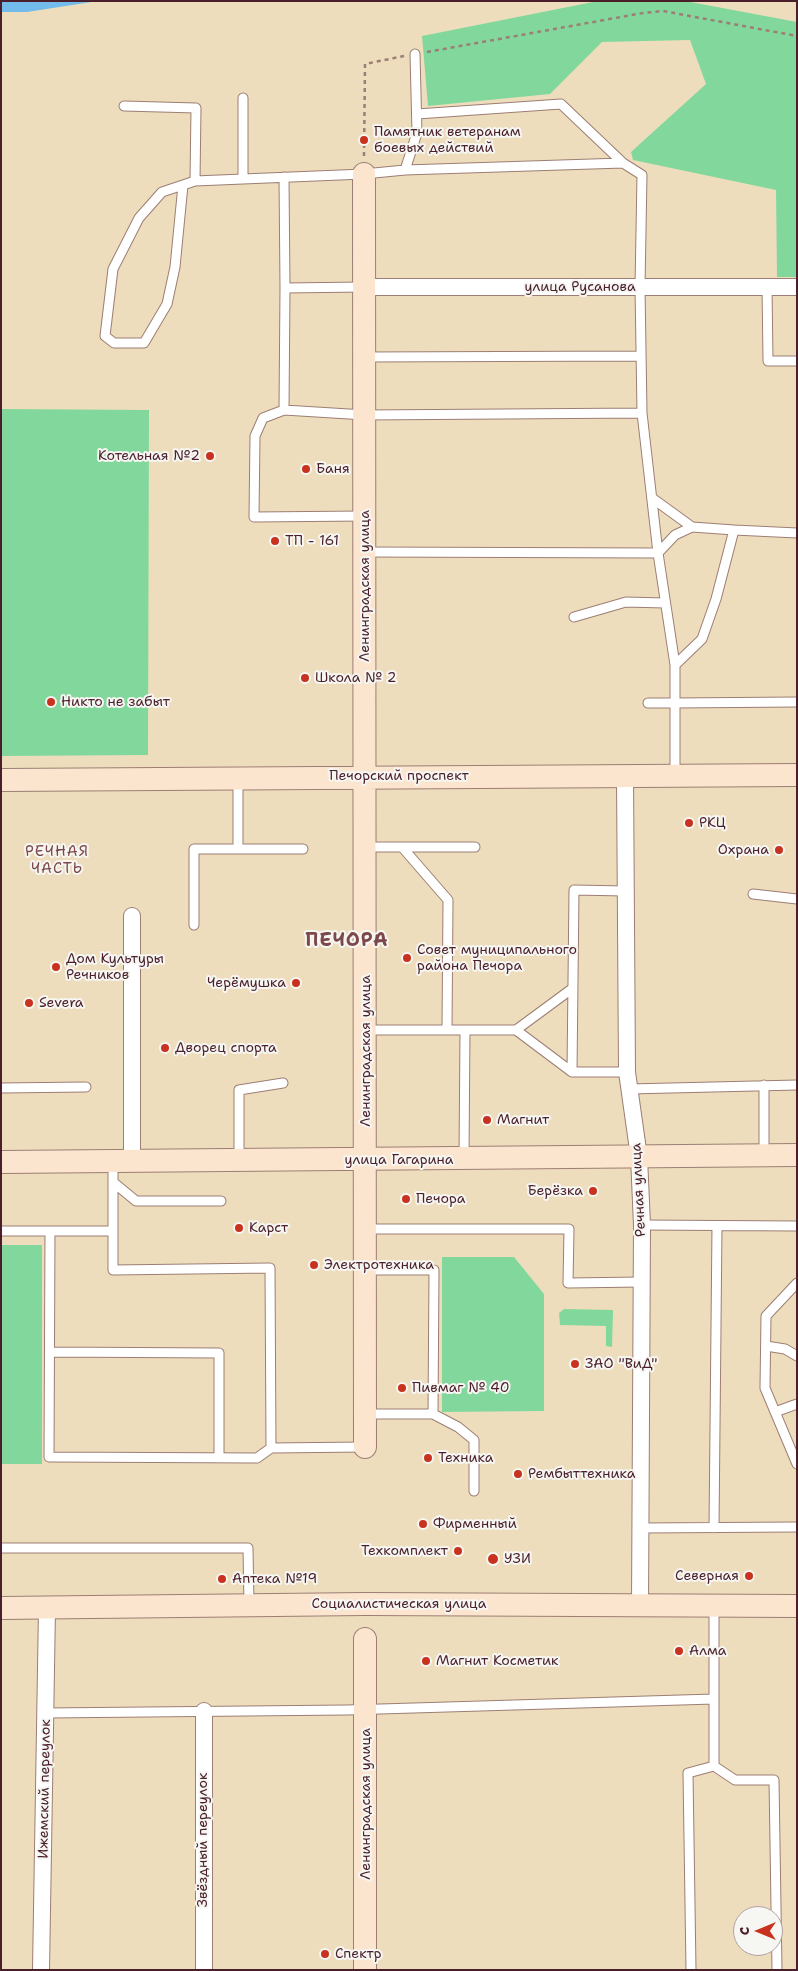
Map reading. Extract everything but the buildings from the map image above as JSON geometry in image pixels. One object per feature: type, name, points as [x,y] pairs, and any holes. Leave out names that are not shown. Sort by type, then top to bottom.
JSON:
[{"type":"main road","name":"Ленинградская улица","points":[[364,174],[366,776],[365,1447]]},
{"type":"main road","name":"Печорский проспект","points":[[1,780],[366,776],[797,775]]},
{"type":"main road","name":"улица Гагарина","points":[[1,1162],[120,1168],[239,1161],[797,1155]]},
{"type":"main road","name":"Социалистическая улица","points":[[1,1608],[249,1605],[797,1606]]},
{"type":"main road","name":"Ленинградская улица","points":[[365,1970],[366,1639]]},
{"type":"street","name":"улица Русанова","points":[[364,287],[797,286]]},
{"type":"street","name":"Речная улица","points":[[625,776],[627,1072],[639,1157],[642,1224],[640,1605]]},
{"type":"street","points":[[120,1168],[132,916]]},
{"type":"street","name":"Ижемский переулок","points":[[41,1970],[47,1608]]},
{"type":"street","name":"Звёздный переулок","points":[[204,1711],[204,1970]]},
{"type":"lane","points":[[405,170],[417,133],[415,54]]},
{"type":"lane","points":[[243,98],[243,179]]},
{"type":"lane","points":[[417,114],[561,104],[623,164],[642,175],[640,287],[642,413],[658,553],[675,665],[675,776]]},
{"type":"lane","points":[[124,106],[196,108],[196,181]]},
{"type":"lane","points":[[183,185],[175,267],[167,304],[144,343],[114,343],[105,336],[113,269],[139,218],[162,192],[183,185],[196,181],[364,174],[405,170],[623,164]]},
{"type":"lane","points":[[284,177],[284,410]]},
{"type":"lane","points":[[285,288],[364,287]]},
{"type":"lane","points":[[767,287],[768,361],[797,361]]},
{"type":"lane","points":[[364,357],[641,356]]},
{"type":"lane","points":[[365,516],[254,517],[256,436],[263,418],[284,410],[364,414],[642,413]]},
{"type":"lane","points":[[652,498],[692,527]]},
{"type":"lane","points":[[365,552],[658,553],[675,535],[692,527],[797,533]]},
{"type":"lane","points":[[675,665],[702,639],[716,598],[734,530]]},
{"type":"lane","points":[[574,617],[626,602],[666,603]]},
{"type":"lane","points":[[648,703],[797,702]]},
{"type":"lane","points":[[238,777],[238,849]]},
{"type":"lane","points":[[366,847],[474,847]]},
{"type":"lane","points":[[402,847],[448,900],[447,1030]]},
{"type":"lane","points":[[194,925],[194,849],[303,849]]},
{"type":"lane","points":[[572,1072],[574,890],[625,891]]},
{"type":"lane","points":[[753,894],[797,899]]},
{"type":"lane","points":[[366,1030],[516,1030],[573,988]]},
{"type":"lane","points":[[464,1159],[465,1030]]},
{"type":"lane","points":[[516,1030],[572,1072],[627,1072]]},
{"type":"lane","points":[[239,1161],[239,1090],[283,1083]]},
{"type":"lane","points":[[764,1085],[764,1156]]},
{"type":"lane","points":[[629,1089],[797,1085]]},
{"type":"lane","points":[[1,1088],[86,1087]]},
{"type":"lane","points":[[120,1168],[136,1201],[221,1201]]},
{"type":"lane","points":[[120,1168],[113,1231],[113,1270],[270,1268],[271,1448]]},
{"type":"lane","points":[[642,1224],[797,1226]]},
{"type":"lane","points":[[714,1528],[718,1226]]},
{"type":"lane","points":[[365,1229],[569,1229],[568,1283],[642,1282]]},
{"type":"lane","points":[[1,1232],[113,1231]]},
{"type":"lane","points":[[50,1232],[49,1457],[257,1458],[271,1448],[365,1447]]},
{"type":"lane","points":[[365,1270],[434,1270],[433,1414]]},
{"type":"lane","points":[[797,1283],[766,1316],[765,1388],[797,1464]]},
{"type":"lane","points":[[766,1346],[785,1350],[797,1356]]},
{"type":"lane","points":[[50,1352],[219,1354],[219,1458]]},
{"type":"lane","points":[[775,1412],[797,1404]]},
{"type":"lane","points":[[364,1414],[433,1414],[458,1427],[474,1440],[474,1491]]},
{"type":"lane","points":[[641,1528],[797,1527]]},
{"type":"lane","points":[[1,1548],[248,1548],[249,1605]]},
{"type":"lane","points":[[714,1606],[714,1766]]},
{"type":"lane","points":[[46,1713],[366,1710],[714,1700]]},
{"type":"lane","points":[[691,1970],[688,1773],[714,1766],[735,1780],[774,1780],[777,1970]]},
{"type":"path","points":[[364,174],[365,64],[643,12],[663,11],[797,36]]},
{"type":"green space","points":[[598,1],[685,1],[797,22],[797,277],[777,277],[776,190],[633,160],[631,152],[706,84],[690,40],[602,42],[550,94],[428,106],[422,36]]},
{"type":"green space","points":[[1,409],[149,410],[148,755],[1,756]]},
{"type":"green space","points":[[1,1245],[42,1245],[42,1464],[1,1464]]},
{"type":"green space","points":[[442,1257],[514,1257],[544,1294],[544,1411],[442,1412]]},
{"type":"green space","points":[[564,1309],[613,1310],[612,1347],[606,1346],[606,1326],[560,1325],[559,1313]]},
{"type":"water","points":[[1,1],[98,1],[27,12],[1,12]]},
{"type":"place","name":"Памятник ветеранам боевых действий","points":[[364,140]]},
{"type":"place","name":"Котельная №2","points":[[210,456]]},
{"type":"place","name":"Баня","points":[[306,469]]},
{"type":"place","name":"ТП - 161","points":[[275,541]]},
{"type":"place","name":"Школа № 2","points":[[305,678]]},
{"type":"place","name":"Никто не забыт","points":[[51,702]]},
{"type":"place","name":"РКЦ","points":[[689,823]]},
{"type":"place","name":"Охрана","points":[[779,850]]},
{"type":"place","name":"Совет муниципального района Печора","points":[[407,958]]},
{"type":"place","name":"Дом Культуры Речников","points":[[56,967]]},
{"type":"place","name":"Черёмушка","points":[[296,983]]},
{"type":"place","name":"Severa","points":[[29,1003]]},
{"type":"place","name":"Дворец спорта","points":[[165,1048]]},
{"type":"place","name":"Магнит","points":[[487,1120]]},
{"type":"place","name":"Берёзка","points":[[593,1191]]},
{"type":"place","name":"Печора","points":[[406,1199]]},
{"type":"place","name":"Карст","points":[[239,1228]]},
{"type":"place","name":"Электротехника","points":[[314,1265]]},
{"type":"place","name":"ЗАО \"ВиД\"","points":[[575,1364]]},
{"type":"place","name":"Пивмаг № 40","points":[[402,1388]]},
{"type":"place","name":"Техника","points":[[428,1458]]},
{"type":"place","name":"Рембыттехника","points":[[518,1474]]},
{"type":"place","name":"Фирменный","points":[[423,1524]]},
{"type":"place","name":"Техкомплект","points":[[458,1551]]},
{"type":"place","name":"УЗИ","points":[[493,1559]]},
{"type":"place","name":"Северная","points":[[749,1576]]},
{"type":"place","name":"Аптека №19","points":[[222,1579]]},
{"type":"place","name":"Алма","points":[[679,1651]]},
{"type":"place","name":"Магнит Косметик","points":[[426,1661]]},
{"type":"place","name":"Спектр","points":[[325,1954]]},
{"type":"district","name":"РЕЧНАЯ ЧАСТЬ","points":[[57,860]]},
{"type":"district","name":"ПЕЧОРА","points":[[347,941]]}]
